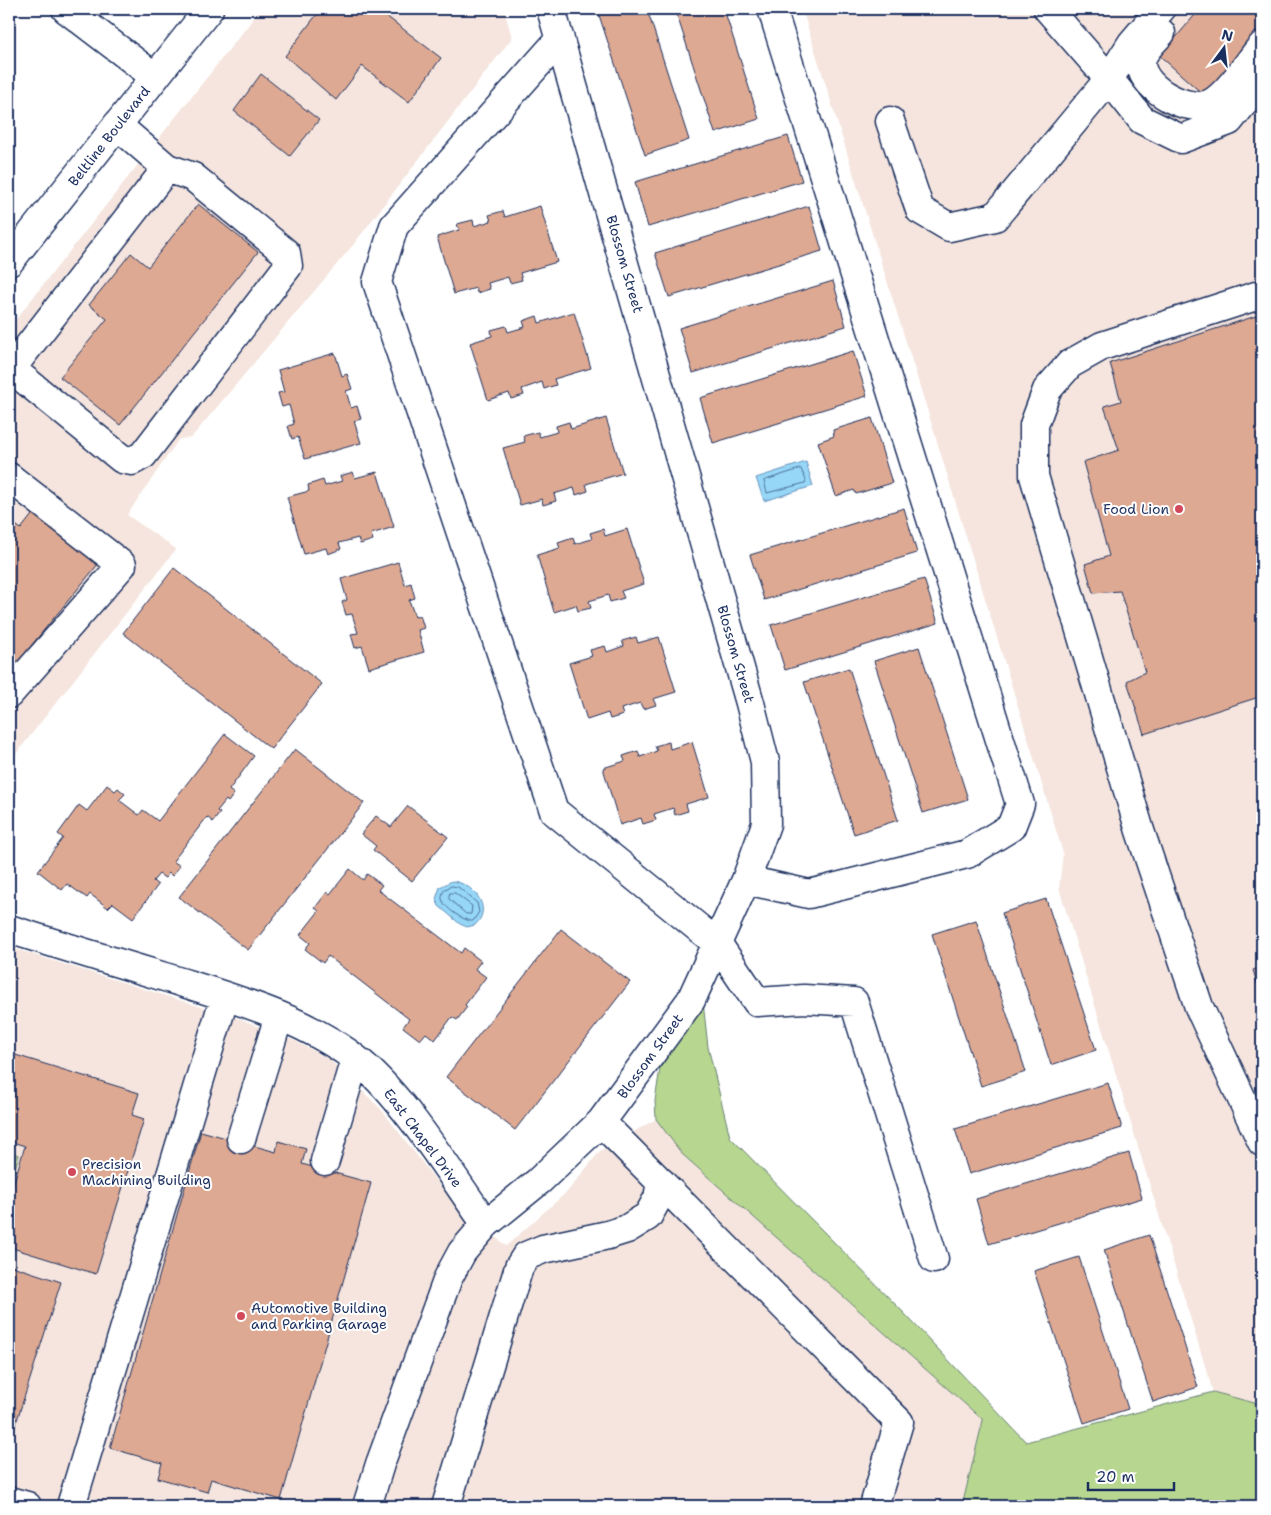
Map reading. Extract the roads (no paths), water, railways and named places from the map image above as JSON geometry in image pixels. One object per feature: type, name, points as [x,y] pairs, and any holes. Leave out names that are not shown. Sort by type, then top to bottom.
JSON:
[{"type":"street","points":[[66,9],[156,77]]},
{"type":"street","name":"Beltline Boulevard","points":[[9,262],[209,9]]},
{"type":"street","name":"Blossom Street","points":[[486,1224],[538,1181],[601,1122],[691,1000],[746,880],[766,824],[765,762],[745,684],[551,9]]},
{"type":"street","points":[[746,880],[810,894],[967,854],[1011,827],[1020,804],[772,9]]},
{"type":"street","points":[[1048,9],[1142,120],[1181,139],[1229,121],[1262,80]]},
{"type":"street","points":[[890,121],[920,210],[949,228],[995,218],[1109,79],[1132,43],[1161,9]]},
{"type":"street","points":[[1176,9],[1169,24],[1147,49],[1141,63],[1144,75],[1152,86],[1172,99],[1198,106],[1211,103],[1224,93],[1262,46]]},
{"type":"street","points":[[560,39],[394,226],[377,282],[554,811],[717,943],[757,1002],[804,999],[854,1002],[934,1259]]},
{"type":"street","points":[[117,125],[167,168],[193,178],[286,253],[288,266],[143,455],[132,461],[122,459],[10,368],[167,168]]},
{"type":"street","points":[[1262,294],[1102,346],[1070,364],[1047,390],[1034,425],[1034,476],[1140,831],[1199,1008],[1262,1142]]},
{"type":"street","points":[[9,478],[122,565],[9,694]]},
{"type":"street","name":"East Chapel Drive","points":[[9,929],[225,996],[279,1016],[317,1034],[355,1059],[384,1086],[405,1111],[486,1224]]},
{"type":"street","points":[[71,1506],[225,996]]},
{"type":"street","points":[[241,1139],[279,1016]]},
{"type":"street","points":[[325,1161],[355,1059]]},
{"type":"street","points":[[601,1122],[899,1422],[874,1506]]},
{"type":"street","points":[[446,1506],[519,1267],[526,1256],[543,1248],[608,1235],[627,1229],[648,1216],[658,1198],[661,1182]]},
{"type":"street","points":[[367,1506],[383,1455],[448,1278],[462,1252],[486,1224]]},
{"type":"street","points":[[9,1500],[27,1506]]},
{"type":"water","points":[[806,462],[813,486],[764,501],[756,478]]},
{"type":"water","points":[[452,881],[467,886],[474,891],[482,904],[480,918],[475,925],[467,927],[460,924],[439,906],[436,899],[440,887]]},
{"type":"place","name":"Food Lion","points":[[1179,509]]},
{"type":"place","name":"Precision Machining Building","points":[[72,1172]]},
{"type":"place","name":"Automotive Building and Parking Garage","points":[[241,1316]]}]
